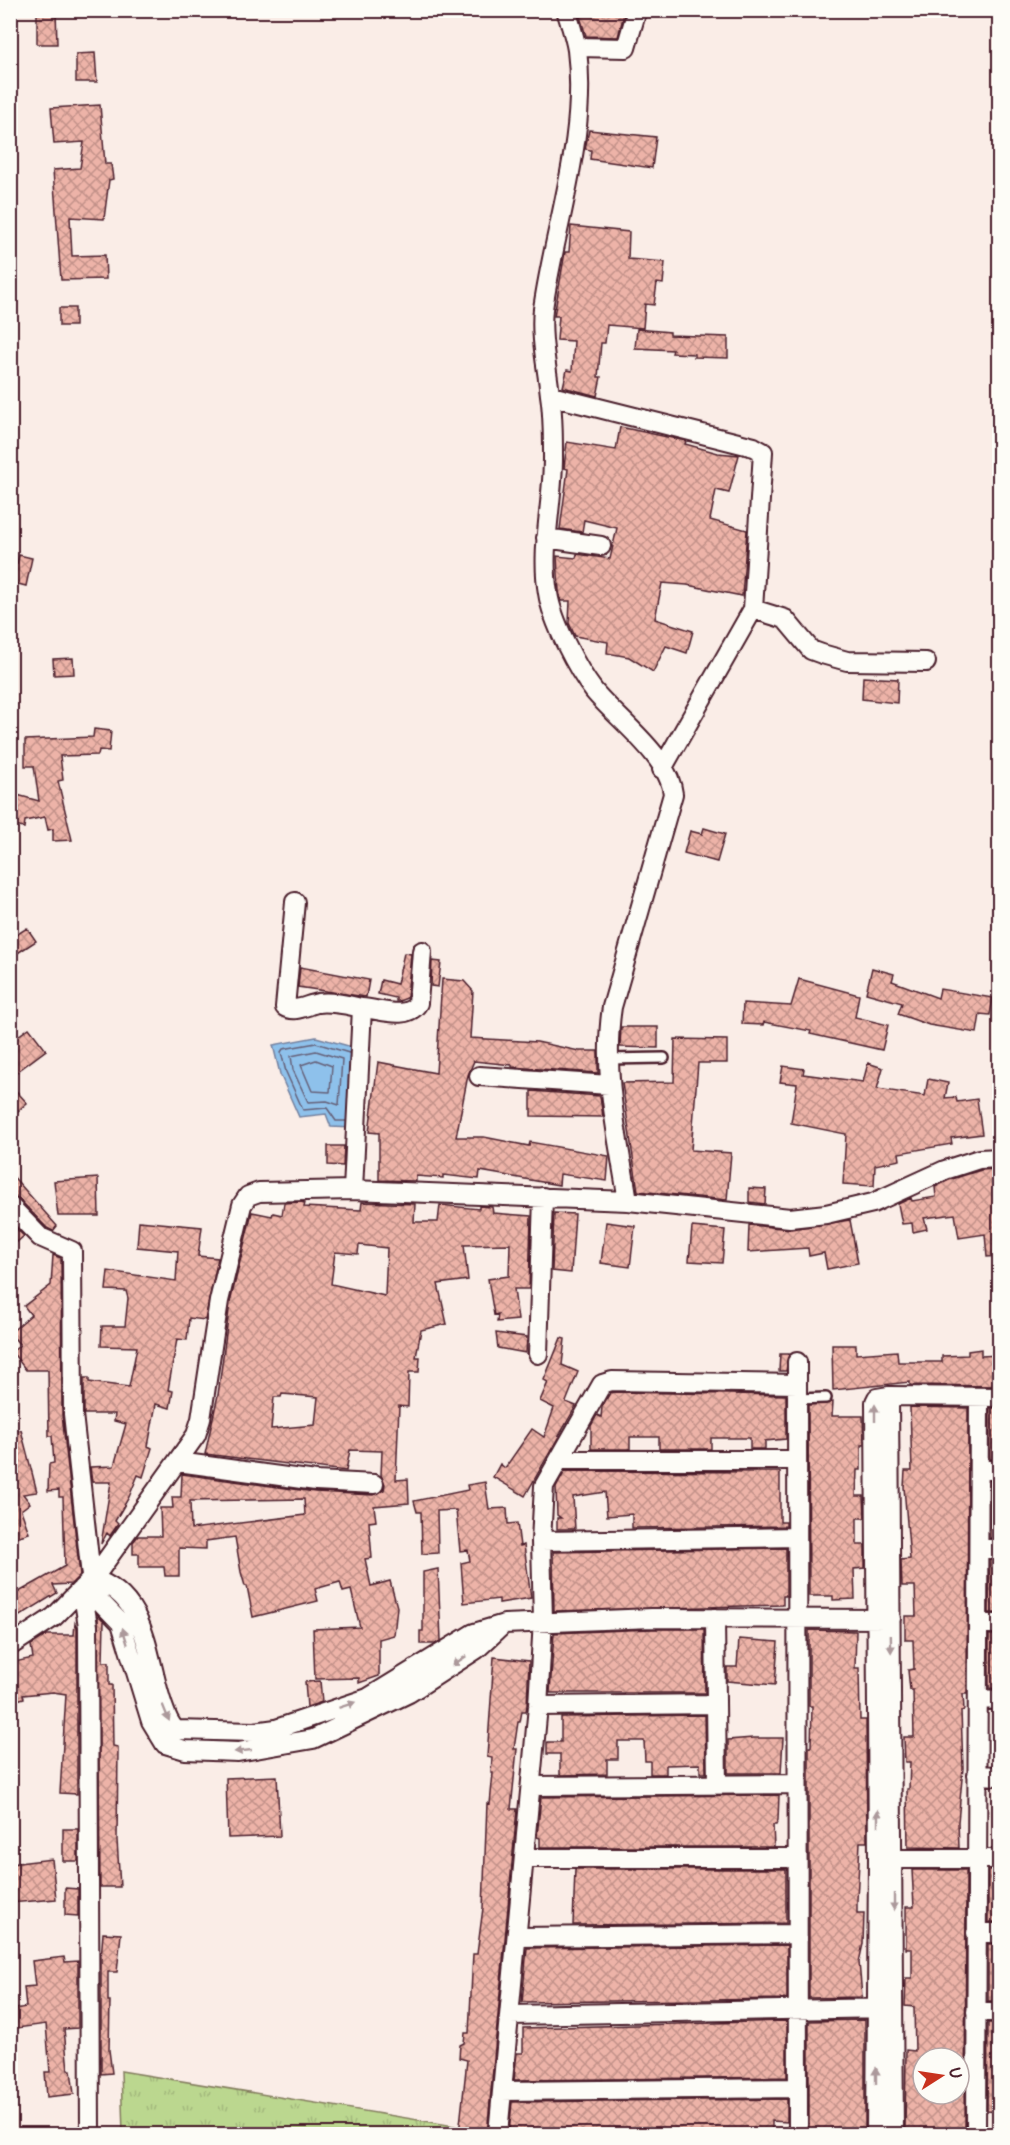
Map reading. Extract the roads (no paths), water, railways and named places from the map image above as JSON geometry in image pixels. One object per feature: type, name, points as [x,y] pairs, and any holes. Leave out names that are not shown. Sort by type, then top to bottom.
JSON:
[{"type":"street","points":[[566,10],[577,47],[579,75],[576,123],[562,220],[543,310],[543,337],[551,396],[553,456],[546,538],[547,592],[552,610],[585,678],[595,692],[648,747],[672,788],[672,802],[612,1007],[608,1059],[609,1085],[628,1201]]},
{"type":"street","points":[[577,47],[626,48],[637,10]]},
{"type":"street","points":[[551,396],[754,447],[763,452],[753,609],[745,618],[662,769]]},
{"type":"street","points":[[546,538],[601,546]]},
{"type":"street","points":[[753,609],[785,619],[811,650],[822,654],[847,661],[926,662]]},
{"type":"street","points":[[295,902],[285,1007],[295,1010],[332,1002],[405,1013],[413,1010],[418,1003],[422,951]]},
{"type":"street","points":[[353,1190],[362,1008]]},
{"type":"street","points":[[479,1076],[609,1085]]},
{"type":"street","points":[[10,1646],[54,1617],[87,1583],[178,1462],[199,1427],[219,1301],[244,1200],[259,1192],[353,1190],[628,1201],[790,1218],[817,1215],[873,1203],[945,1170],[979,1159],[999,1158]]},
{"type":"street","points":[[538,1354],[543,1197]]},
{"type":"street","points":[[10,1206],[40,1237],[72,1251],[73,1414],[87,1583],[88,1626],[90,2134]]},
{"type":"street","points":[[797,1362],[798,2134]]},
{"type":"street","points":[[498,2134],[538,1706],[543,1620],[541,1541],[544,1486],[596,1392],[605,1383],[797,1391]]},
{"type":"street","points":[[894,2134],[894,2008],[886,1859],[884,1619],[875,1402],[877,1398],[889,1396],[999,1397]]},
{"type":"street","points":[[976,2134],[979,1398]]},
{"type":"street","points":[[559,1460],[797,1461]]},
{"type":"street","points":[[178,1462],[316,1480],[374,1484]]},
{"type":"street","points":[[979,1470],[999,1470]]},
{"type":"street","points":[[541,1541],[797,1537]]},
{"type":"street","points":[[978,1549],[999,1549]]},
{"type":"street","points":[[87,1583],[105,1582],[135,1609],[161,1701],[174,1729],[255,1732],[281,1737],[368,1698],[474,1633],[504,1624],[543,1620],[884,1619]]},
{"type":"street","points":[[715,1618],[717,1785]]},
{"type":"street","points":[[978,1624],[999,1624]]},
{"type":"street","points":[[978,1699],[999,1700]]},
{"type":"street","points":[[538,1706],[716,1704]]},
{"type":"street","points":[[977,1775],[999,1776]]},
{"type":"street","points":[[531,1786],[797,1784]]},
{"type":"street","points":[[524,1858],[797,1858]]},
{"type":"street","points":[[886,1859],[999,1859]]},
{"type":"street","points":[[876,2134],[876,2008],[886,1859]]},
{"type":"street","points":[[976,1933],[999,1933]]},
{"type":"street","points":[[517,1937],[798,1934]]},
{"type":"street","points":[[510,2015],[894,2008]]},
{"type":"street","points":[[976,2012],[999,2012]]},
{"type":"street","points":[[502,2091],[797,2088]]},
{"type":"lane","points":[[608,1059],[664,1058]]},
{"type":"lane","points":[[797,1391],[826,1398]]},
{"type":"water","points":[[316,1037],[356,1048],[353,1128],[331,1127],[326,1114],[299,1117],[280,1074],[273,1045]]}]
